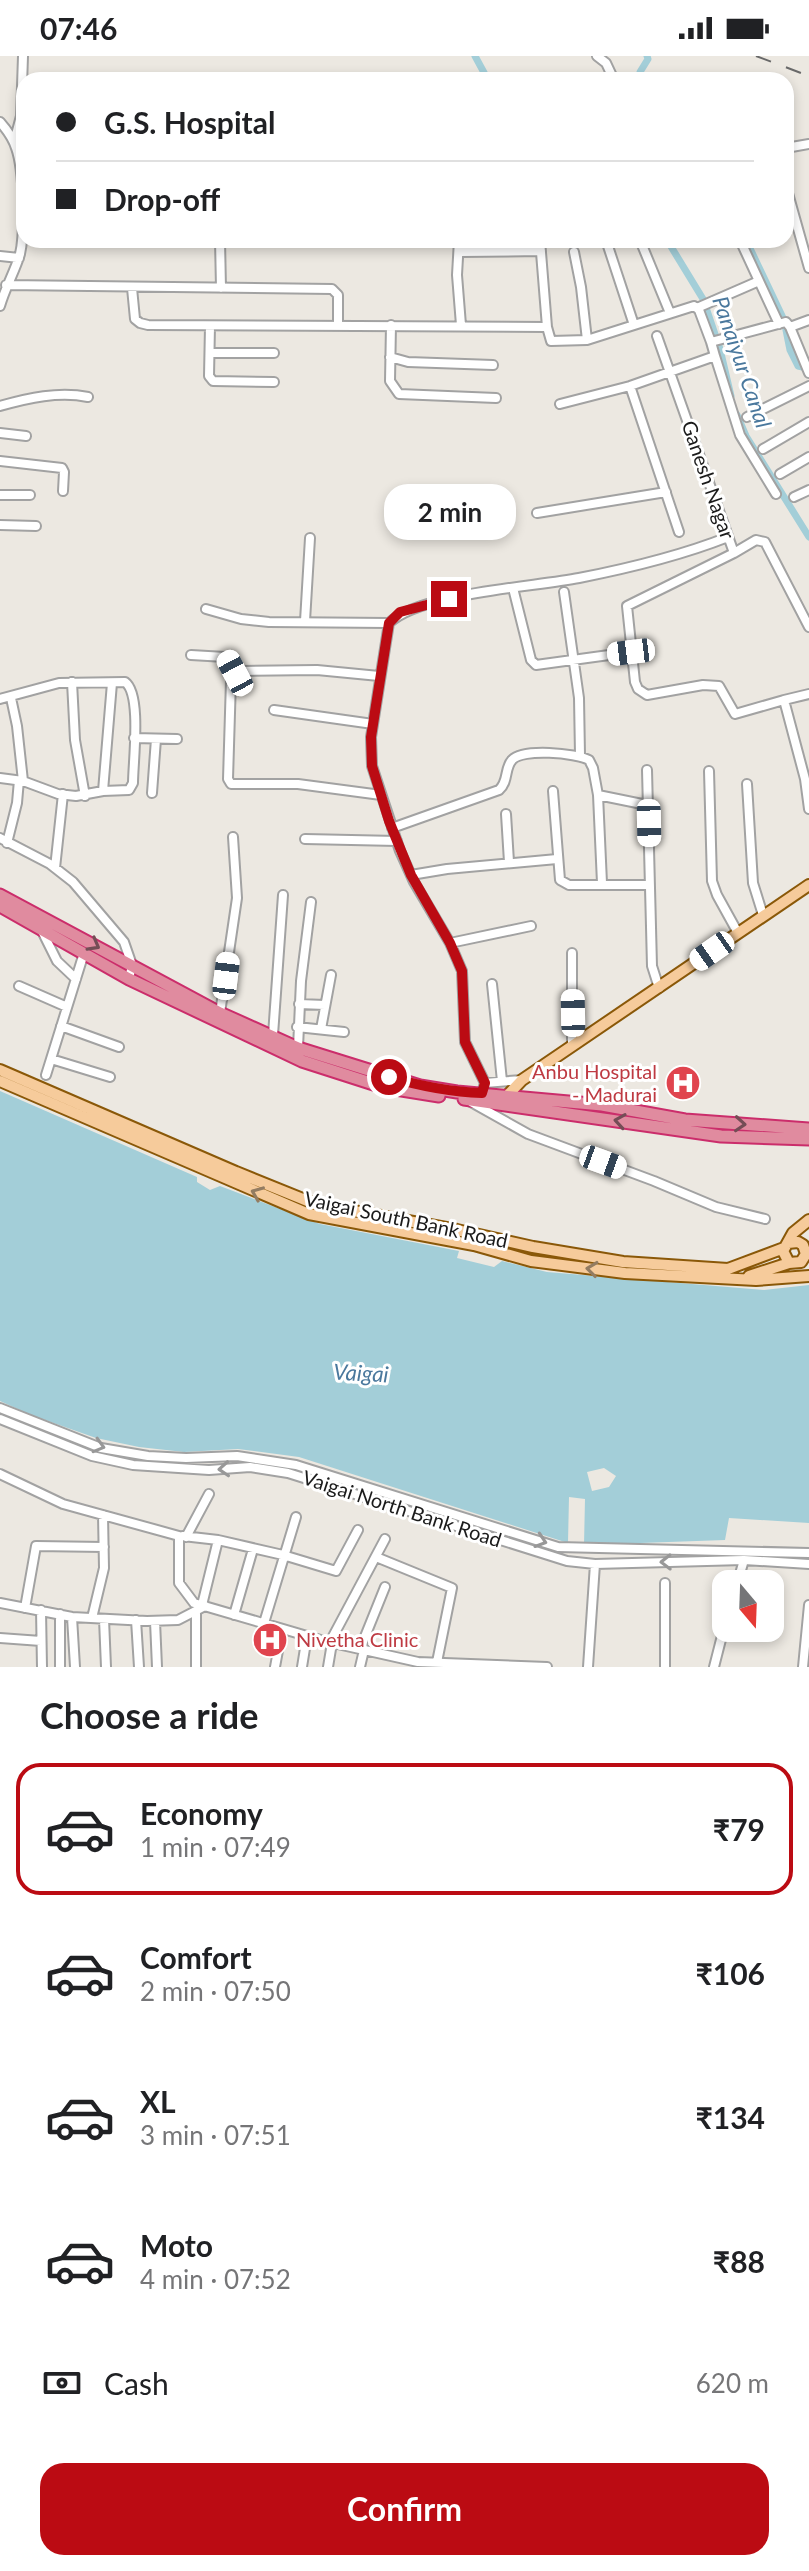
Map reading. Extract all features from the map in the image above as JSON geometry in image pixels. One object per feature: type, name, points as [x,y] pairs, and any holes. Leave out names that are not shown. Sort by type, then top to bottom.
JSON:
[{"type":"highway","points":[[0,895],[220,1013],[298,1048],[420,1086],[457,1092],[483,1088],[504,1100],[721,1136],[809,1139]]},
{"type":"highway","points":[[0,906],[129,979],[302,1061],[383,1087],[468,1100],[602,1105],[685,1120],[809,1129]]},
{"type":"main road","points":[[504,1100],[522,1080],[809,885]]},
{"type":"main road","name":"Vaigai South Bank Road","points":[[0,1070],[315,1204],[533,1247],[623,1262],[728,1269],[786,1246],[793,1233],[809,1220]]},
{"type":"main road","name":"Vaigai South Bank Road","points":[[0,1081],[309,1214],[474,1245],[531,1261],[625,1273],[756,1280],[809,1276]]},
{"type":"main road","points":[[789,1263],[783,1255],[786,1246],[798,1242],[807,1254]]},
{"type":"main road","name":"Vaigai South Bank Road","points":[[741,1279],[807,1254]]},
{"type":"street","points":[[597,56],[606,63],[610,72]]},
{"type":"street","points":[[0,122],[16,149]]},
{"type":"street","points":[[14,143],[16,135]]},
{"type":"street","points":[[794,211],[809,268]]},
{"type":"street","points":[[0,306],[21,248]]},
{"type":"street","points":[[220,248],[221,288]]},
{"type":"street","points":[[459,248],[461,325]]},
{"type":"street","points":[[541,248],[547,327],[549,337],[554,342],[587,340],[691,306],[699,307],[759,281]]},
{"type":"street","points":[[609,248],[634,325]]},
{"type":"street","points":[[643,248],[670,313]]},
{"type":"street","points":[[744,248],[807,370]]},
{"type":"street","points":[[459,252],[541,251]]},
{"type":"street","points":[[574,252],[587,340]]},
{"type":"street","points":[[0,256],[19,258]]},
{"type":"street","points":[[6,285],[332,289],[338,295],[338,324]]},
{"type":"street","points":[[132,288],[132,312],[140,323],[547,327]]},
{"type":"street","points":[[699,307],[716,341],[715,356],[740,435],[776,494]]},
{"type":"street","points":[[716,341],[809,320]]},
{"type":"street","points":[[391,325],[390,381],[399,394],[496,398]]},
{"type":"street","points":[[210,326],[209,376],[213,381],[274,382]]},
{"type":"street","name":"Ganesh Nagar","points":[[657,336],[734,553],[756,540],[765,542],[809,627]]},
{"type":"street","points":[[210,353],[274,353]]},
{"type":"street","points":[[560,404],[630,386],[715,356]]},
{"type":"street","points":[[390,357],[408,362],[493,365]]},
{"type":"street","points":[[630,386],[679,532]]},
{"type":"street","points":[[747,417],[809,386]]},
{"type":"street","points":[[0,406],[72,393],[88,397]]},
{"type":"street","points":[[763,449],[809,422]]},
{"type":"street","points":[[0,433],[26,436]]},
{"type":"street","points":[[780,474],[809,457]]},
{"type":"street","points":[[0,461],[62,468],[63,491]]},
{"type":"street","points":[[794,497],[809,490]]},
{"type":"street","points":[[537,513],[666,492]]},
{"type":"street","points":[[0,495],[30,495]]},
{"type":"street","points":[[0,525],[36,526]]},
{"type":"street","points":[[522,1080],[502,1081],[483,1088],[465,1042],[462,971],[450,943],[411,875],[372,766],[373,724],[389,623],[400,612],[449,599],[577,578],[685,554],[728,537]]},
{"type":"street","points":[[305,621],[310,538]]},
{"type":"street","points":[[734,553],[627,606],[635,682],[642,693],[714,684],[722,688],[732,711],[740,715],[809,694]]},
{"type":"street","points":[[513,588],[531,660],[537,665],[631,652]]},
{"type":"street","points":[[564,592],[574,659],[580,755]]},
{"type":"street","points":[[206,609],[241,619],[389,623]]},
{"type":"street","points":[[191,655],[225,657],[235,673]]},
{"type":"street","points":[[235,673],[317,670],[379,676]]},
{"type":"street","points":[[235,673],[231,680],[229,783],[298,784],[381,795]]},
{"type":"street","points":[[72,682],[75,740],[85,796]]},
{"type":"street","points":[[0,699],[52,684],[125,682],[131,686],[135,719],[131,787],[125,791],[103,791],[85,796],[63,794],[0,778]]},
{"type":"street","points":[[103,791],[112,683]]},
{"type":"street","points":[[11,698],[17,726],[21,781],[4,840],[55,868],[73,882],[124,942],[132,965],[129,979]]},
{"type":"street","points":[[784,700],[805,779],[809,809]]},
{"type":"street","points":[[274,710],[373,724]]},
{"type":"street","points":[[134,738],[177,739]]},
{"type":"street","points":[[152,793],[156,739]]},
{"type":"street","points":[[392,828],[499,790],[506,782],[509,766],[517,756],[526,753],[580,755],[589,760],[593,768],[598,795],[602,883]]},
{"type":"street","points":[[647,770],[652,966],[659,988]]},
{"type":"street","points":[[709,771],[712,881],[738,933]]},
{"type":"street","points":[[747,784],[753,883],[763,915]]},
{"type":"street","points":[[553,791],[558,874],[564,884],[649,885]]},
{"type":"street","points":[[55,868],[63,794]]},
{"type":"street","points":[[598,795],[647,805]]},
{"type":"street","points":[[506,814],[509,862]]},
{"type":"street","points":[[220,1013],[238,885],[233,837]]},
{"type":"street","points":[[305,839],[397,841]]},
{"type":"street","points":[[411,875],[557,859]]},
{"type":"street","points":[[273,1035],[283,895]]},
{"type":"street","points":[[298,1048],[299,1004],[311,902]]},
{"type":"street","points":[[450,943],[531,926]]},
{"type":"street","points":[[41,928],[57,961],[76,979]]},
{"type":"street","points":[[46,1075],[84,953]]},
{"type":"street","points":[[572,953],[572,1046]]},
{"type":"street","points":[[321,1029],[331,975]]},
{"type":"street","points":[[492,984],[502,1081]]},
{"type":"street","points":[[19,986],[67,1007]]},
{"type":"street","points":[[299,1004],[325,1005]]},
{"type":"street","points":[[61,1026],[119,1047]]},
{"type":"street","points":[[297,1027],[344,1032]]},
{"type":"street","points":[[51,1059],[110,1077]]},
{"type":"street","points":[[457,1092],[528,1134],[716,1207],[765,1219]]},
{"type":"street","name":"Vaigai North Bank Road","points":[[0,1408],[101,1448],[148,1456],[237,1456],[296,1465],[558,1547],[745,1555],[809,1564]]},
{"type":"street","name":"Vaigai North Bank Road","points":[[0,1419],[92,1456],[133,1465],[196,1470],[250,1467],[288,1473],[578,1562],[595,1564],[745,1555]]},
{"type":"street","points":[[0,1474],[63,1504],[182,1536],[218,1540],[283,1555],[336,1571],[358,1530]]},
{"type":"street","points":[[209,1494],[182,1536],[179,1583],[201,1608],[421,1664],[547,1667]]},
{"type":"street","points":[[92,1618],[104,1568],[103,1515]]},
{"type":"street","points":[[264,1623],[296,1517]]},
{"type":"street","points":[[328,1667],[331,1642],[385,1539]]},
{"type":"street","points":[[196,1667],[201,1608],[218,1540]]},
{"type":"street","points":[[25,1608],[36,1546],[104,1547]]},
{"type":"street","points":[[234,1615],[253,1549]]},
{"type":"street","points":[[578,1562],[579,1549]]},
{"type":"street","points":[[741,1570],[745,1555],[809,1553]]},
{"type":"street","points":[[376,1557],[452,1588],[437,1662]]},
{"type":"street","points":[[588,1667],[595,1564]]},
{"type":"street","points":[[665,1583],[665,1667]]},
{"type":"street","points":[[360,1667],[362,1649],[385,1587]]},
{"type":"street","points":[[0,1603],[72,1617],[155,1621],[178,1620],[201,1608]]},
{"type":"street","points":[[803,1667],[809,1605]]},
{"type":"street","points":[[41,1610],[42,1667]]},
{"type":"street","points":[[60,1614],[60,1667]]},
{"type":"street","points":[[72,1617],[75,1667]]},
{"type":"street","points":[[104,1619],[106,1667]]},
{"type":"street","points":[[136,1620],[139,1667]]},
{"type":"street","points":[[155,1621],[157,1667]]},
{"type":"street","points":[[275,1667],[282,1629]]},
{"type":"street","points":[[302,1667],[307,1636]]},
{"type":"street","points":[[0,1638],[41,1641]]},
{"type":"street","points":[[714,1667],[720,1642]]},
{"type":"water","name":"Vaigai","points":[[0,1091],[197,1177],[197,1182],[210,1190],[220,1186],[320,1224],[459,1251],[457,1258],[494,1267],[502,1261],[547,1272],[764,1290],[809,1285],[809,1523],[729,1518],[725,1540],[584,1545],[585,1499],[569,1497],[568,1543],[299,1457],[238,1449],[184,1452],[139,1447],[96,1438],[0,1401]],"holes":[[[604,1468],[616,1476],[609,1487],[592,1491],[587,1472]]]},
{"type":"waterway","name":"Panaiyur Canal","points":[[475,56],[484,72]]},
{"type":"waterway","points":[[640,72],[647,56]]},
{"type":"waterway","name":"Panaiyur Canal","points":[[672,248],[703,299],[720,349],[731,396]]},
{"type":"waterway","points":[[750,248],[784,320],[790,350],[798,366],[807,368]]},
{"type":"waterway","name":"Panaiyur Canal","points":[[737,415],[746,436],[809,537]]},
{"type":"railway","points":[[756,56],[809,76]]},
{"type":"place","name":"Anbu Hospital - Madurai","points":[[683,1083]]},
{"type":"place","name":"Nivetha Clinic","points":[[270,1640]]},
{"type":"route","points":[[389,1077],[457,1092],[482,1093],[485,1083],[465,1042],[462,971],[400,851],[372,766],[371,737],[389,623],[400,612],[449,599]]}]
